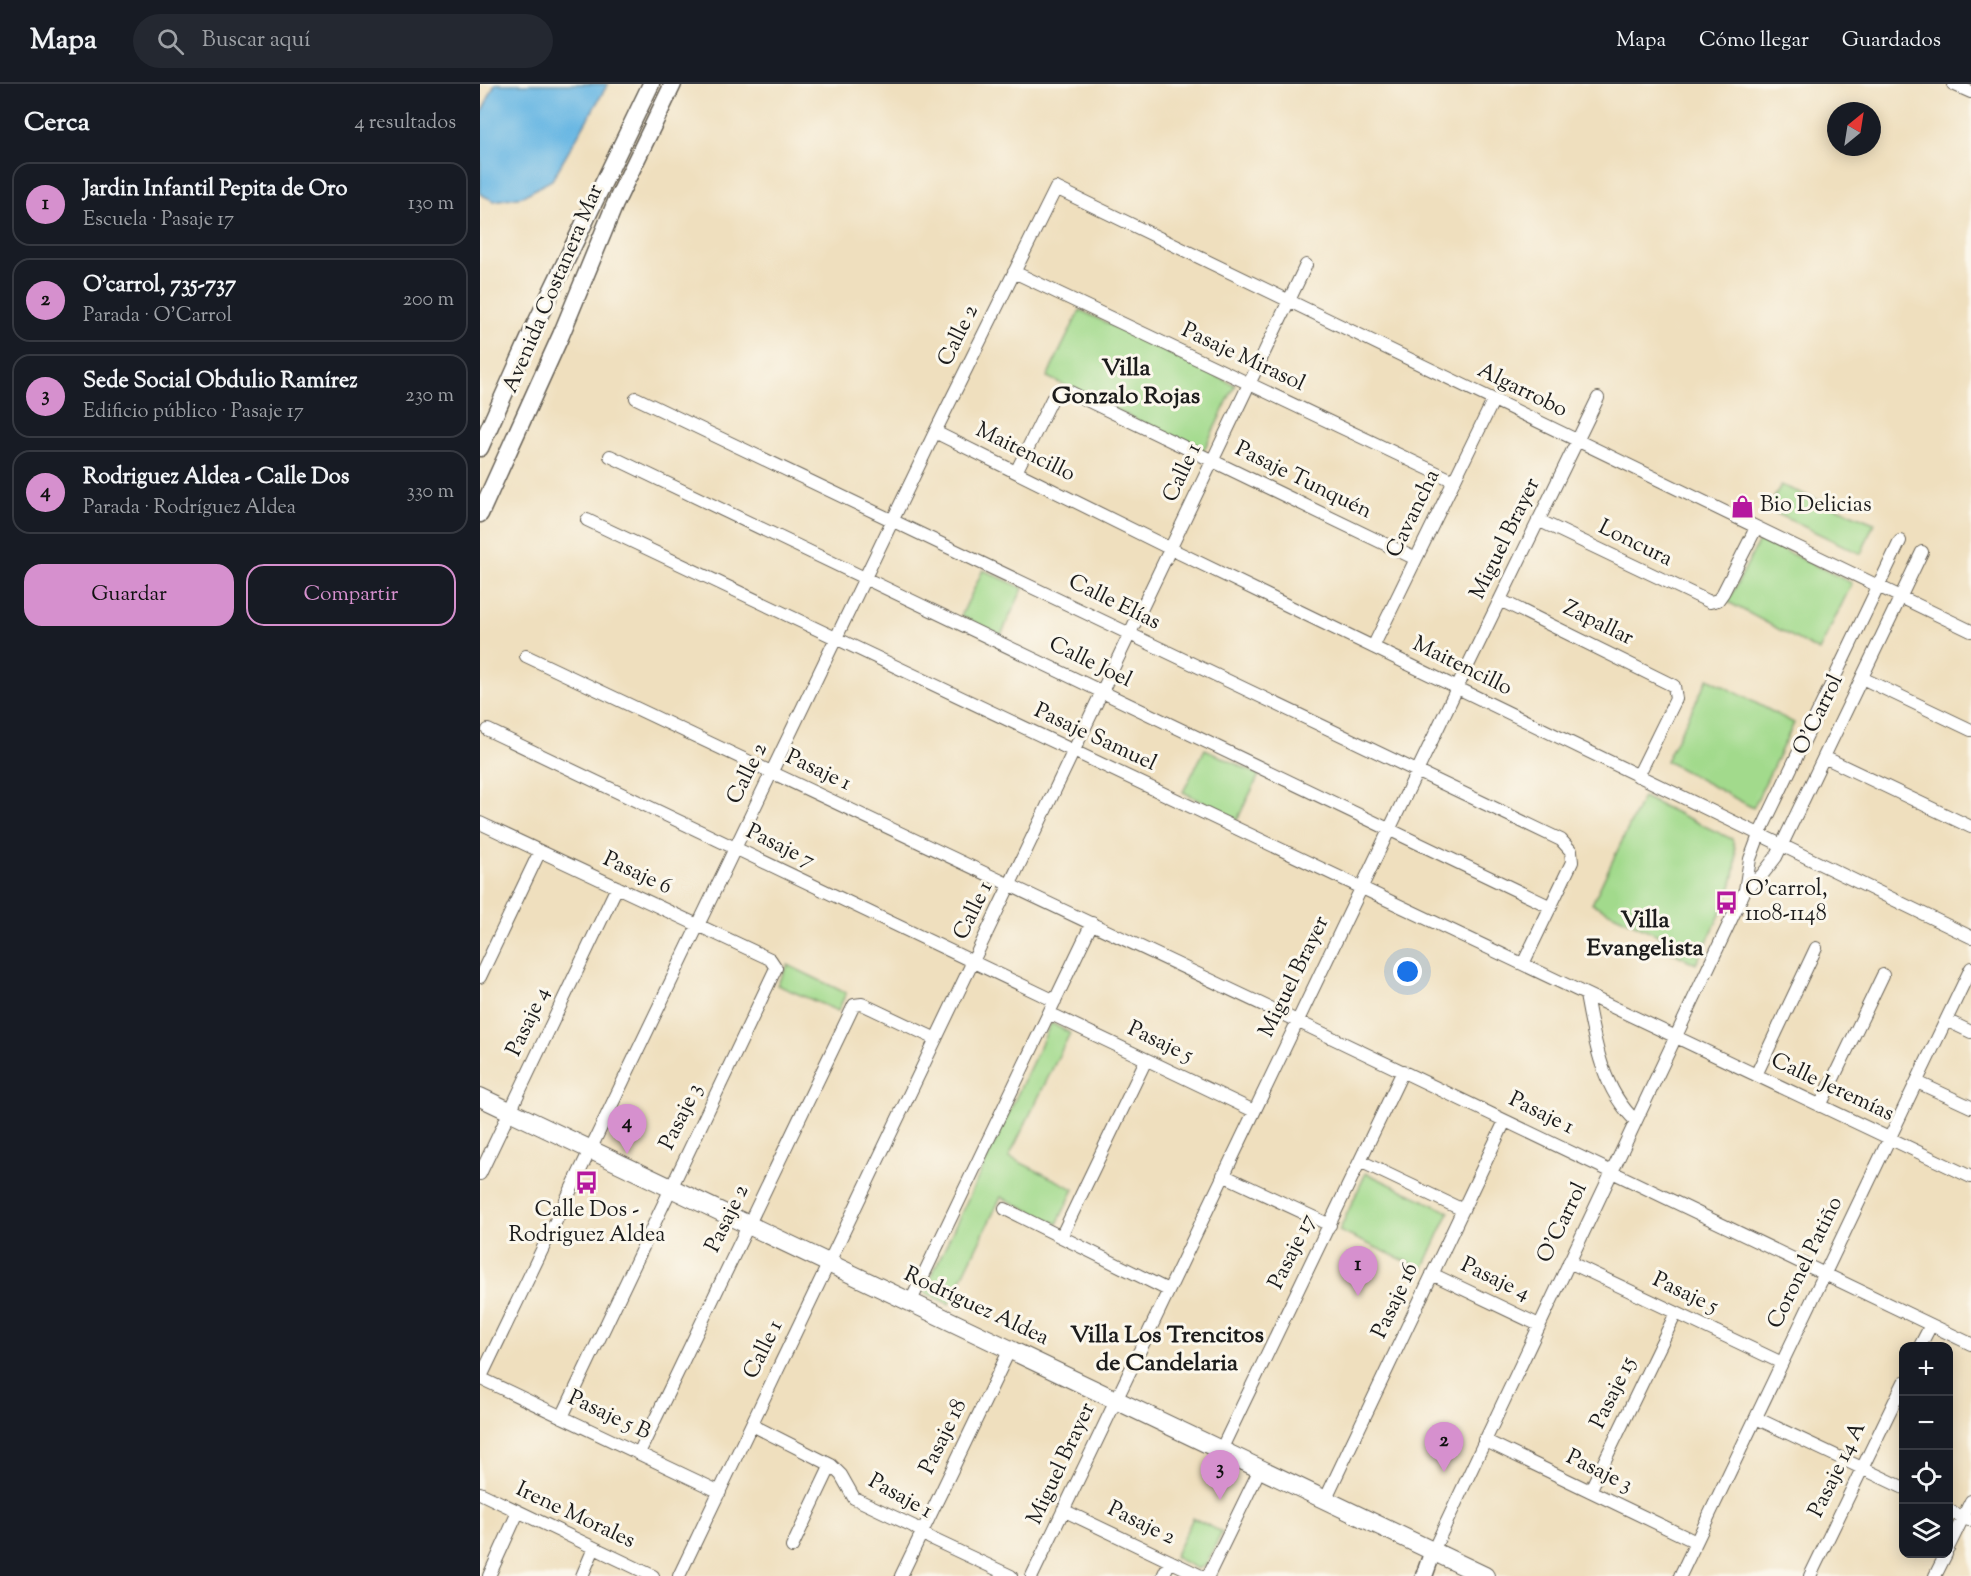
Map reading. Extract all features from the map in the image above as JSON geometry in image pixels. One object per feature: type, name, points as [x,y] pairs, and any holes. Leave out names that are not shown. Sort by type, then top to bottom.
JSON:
[{"type":"main road","name":"Rodríguez Aldea","points":[[480,1097],[1485,1576]]},
{"type":"street","name":"Avenida Costanera Mar","points":[[480,448],[536,323],[651,84]]},
{"type":"street","name":"Avenida Costanera Mar","points":[[480,514],[561,335],[615,204],[673,84]]},
{"type":"street","points":[[1953,84],[1971,92]]},
{"type":"street","name":"Calle 2","points":[[480,1378],[935,432],[1056,188]]},
{"type":"street","name":"Algarrobo","points":[[1056,188],[1971,632]]},
{"type":"street","name":"Calle 1","points":[[679,1576],[1306,265]]},
{"type":"street","name":"Pasaje Mirasol","points":[[1014,272],[1454,481]]},
{"type":"street","name":"Pasaje Tunquén","points":[[1016,472],[1052,399],[1064,390],[1416,559]]},
{"type":"street","name":"Calle Elías","points":[[636,398],[1561,840],[1571,851],[1572,862],[1551,907]]},
{"type":"street","name":"Miguel Brayer","points":[[1032,1576],[1598,398]]},
{"type":"street","name":"Cavancha","points":[[1372,647],[1494,401]]},
{"type":"street","name":"Maitencillo","points":[[935,432],[1971,937]]},
{"type":"street","name":"Calle Joel","points":[[610,456],[1551,907]]},
{"type":"street","name":"Pasaje Samuel","points":[[587,520],[1586,995]]},
{"type":"street","name":"Loncura","points":[[1538,520],[1702,600],[1714,602],[1724,593],[1756,528]]},
{"type":"street","name":"O'Carrol","points":[[1424,1576],[1433,1551],[1484,1440],[1745,890],[1750,859],[1759,835],[1899,541]]},
{"type":"street","name":"O'Carrol","points":[[1745,890],[1768,868],[1782,846],[1922,552]]},
{"type":"street","name":"Zapallar","points":[[1500,600],[1667,681],[1676,690],[1674,703],[1638,776]]},
{"type":"street","name":"Pasaje 1","points":[[526,656],[1403,1071],[1971,1344]]},
{"type":"street","points":[[1862,678],[1971,730]]},
{"type":"street","name":"Pasaje 7","points":[[488,730],[1055,1001]]},
{"type":"street","points":[[1824,757],[1971,827]]},
{"type":"street","name":"Pasaje 6","points":[[480,823],[770,959],[775,964]]},
{"type":"street","points":[[480,977],[540,851]]},
{"type":"street","name":"Pasaje 4","points":[[480,1174],[617,887]]},
{"type":"street","points":[[1523,964],[1551,907]]},
{"type":"street","points":[[910,1302],[1092,923]]},
{"type":"street","points":[[1756,1075],[1816,948]]},
{"type":"street","name":"Pasaje 3","points":[[562,1417],[775,972],[775,964]]},
{"type":"street","name":"Coronel Patiño","points":[[1680,1576],[1971,968]]},
{"type":"street","points":[[1820,1106],[1883,975]]},
{"type":"street","points":[[1586,995],[1612,1090],[1626,1112],[1636,1121]]},
{"type":"street","name":"Calle Jeremías","points":[[1586,995],[1971,1177]]},
{"type":"street","name":"Pasaje 2","points":[[639,1453],[856,1004],[862,1004],[936,1039]]},
{"type":"street","name":"Pasaje 5","points":[[1049,1013],[1254,1111]]},
{"type":"street","points":[[1946,1020],[1971,1032]]},
{"type":"street","points":[[1061,1237],[1146,1060]]},
{"type":"street","name":"Pasaje 17","points":[[1221,1450],[1403,1071]]},
{"type":"street","points":[[1917,1082],[1971,1107]]},
{"type":"street","name":"Pasaje 16","points":[[1325,1500],[1505,1121]]},
{"type":"street","points":[[1360,1161],[1463,1210]]},
{"type":"street","points":[[1223,1175],[1330,1225]]},
{"type":"street","points":[[1005,1209],[1168,1290]]},
{"type":"street","name":"Pasaje 5","points":[[1569,1262],[1782,1363]]},
{"type":"street","name":"Pasaje 4","points":[[1432,1274],[1539,1325]]},
{"type":"street","name":"Pasaje 15","points":[[1590,1491],[1676,1312]]},
{"type":"street","points":[[1922,1342],[1930,1325]]},
{"type":"street","name":"Pasaje 18","points":[[901,1576],[1010,1349]]},
{"type":"street","name":"Pasaje 5 B","points":[[480,1378],[720,1492]]},
{"type":"street","name":"Pasaje 14 A","points":[[1810,1576],[1899,1392]]},
{"type":"street","points":[[1756,1418],[1899,1486]]},
{"type":"street","points":[[752,1425],[831,1465],[792,1547]]},
{"type":"street","name":"Pasaje 3","points":[[1484,1440],[1696,1542]]},
{"type":"street","name":"Pasaje 1","points":[[831,1465],[841,1475],[854,1498],[1011,1576]]},
{"type":"street","points":[[1208,1576],[1260,1468]]},
{"type":"street","name":"Irene Morales","points":[[480,1494],[653,1576]]},
{"type":"street","points":[[1953,1540],[1967,1519],[1971,1501]]},
{"type":"street","name":"Pasaje 2","points":[[1063,1510],[1201,1576]]},
{"type":"street","points":[[489,1576],[518,1512]]},
{"type":"street","points":[[1953,1512],[1967,1519]]},
{"type":"street","points":[[582,1576],[594,1548]]},
{"type":"street","points":[[1935,1576],[1944,1558]]},
{"type":"street","points":[[1163,1576],[1170,1561]]},
{"type":"green space","points":[[1080,310],[1235,385],[1203,452],[1047,377]]},
{"type":"green space","points":[[1781,485],[1874,523],[1861,554],[1767,509]]},
{"type":"green space","points":[[1760,539],[1852,583],[1819,651],[1728,602]]},
{"type":"green space","points":[[983,570],[1023,588],[1001,635],[961,616]]},
{"type":"green space","points":[[1708,678],[1794,723],[1753,808],[1666,761]]},
{"type":"green space","points":[[1205,749],[1259,775],[1237,820],[1183,792]]},
{"type":"green space","points":[[1643,797],[1732,839],[1736,853],[1731,885],[1718,920],[1696,964],[1656,944],[1660,936],[1592,904]]},
{"type":"green space","points":[[788,965],[846,993],[838,1011],[777,985]]},
{"type":"green space","points":[[1051,1023],[1070,1033],[1009,1157],[1074,1189],[1057,1224],[1001,1197],[949,1304],[924,1292]]},
{"type":"green space","points":[[1366,1173],[1449,1212],[1423,1269],[1339,1231]]},
{"type":"green space","points":[[1193,1518],[1222,1532],[1206,1565],[1197,1569],[1174,1557]]},
{"type":"water","points":[[495,84],[608,84],[552,180],[523,196],[494,201],[480,194],[480,116]]},
{"type":"place","name":"Bio Delicias","points":[[1742,506]]},
{"type":"place","name":"O'carrol, 1108-1148","points":[[1727,903]]},
{"type":"place","name":"Rodriguez Aldea - Calle Dos","points":[[627,1154]]},
{"type":"place","name":"Calle Dos - Rodriguez Aldea","points":[[587,1182]]},
{"type":"place","name":"Jardin Infantil Pepita de Oro","points":[[1358,1296]]},
{"type":"place","name":"O'carrol, 735-737","points":[[1444,1472]]},
{"type":"place","name":"Sede Social Obdulio Ramírez","points":[[1220,1500]]},
{"type":"district","name":"Villa Gonzalo Rojas","points":[[1126,383]]},
{"type":"district","name":"Villa Evangelista","points":[[1645,935]]},
{"type":"district","name":"Villa Los Trencitos de Candelaria","points":[[1167,1350]]}]
